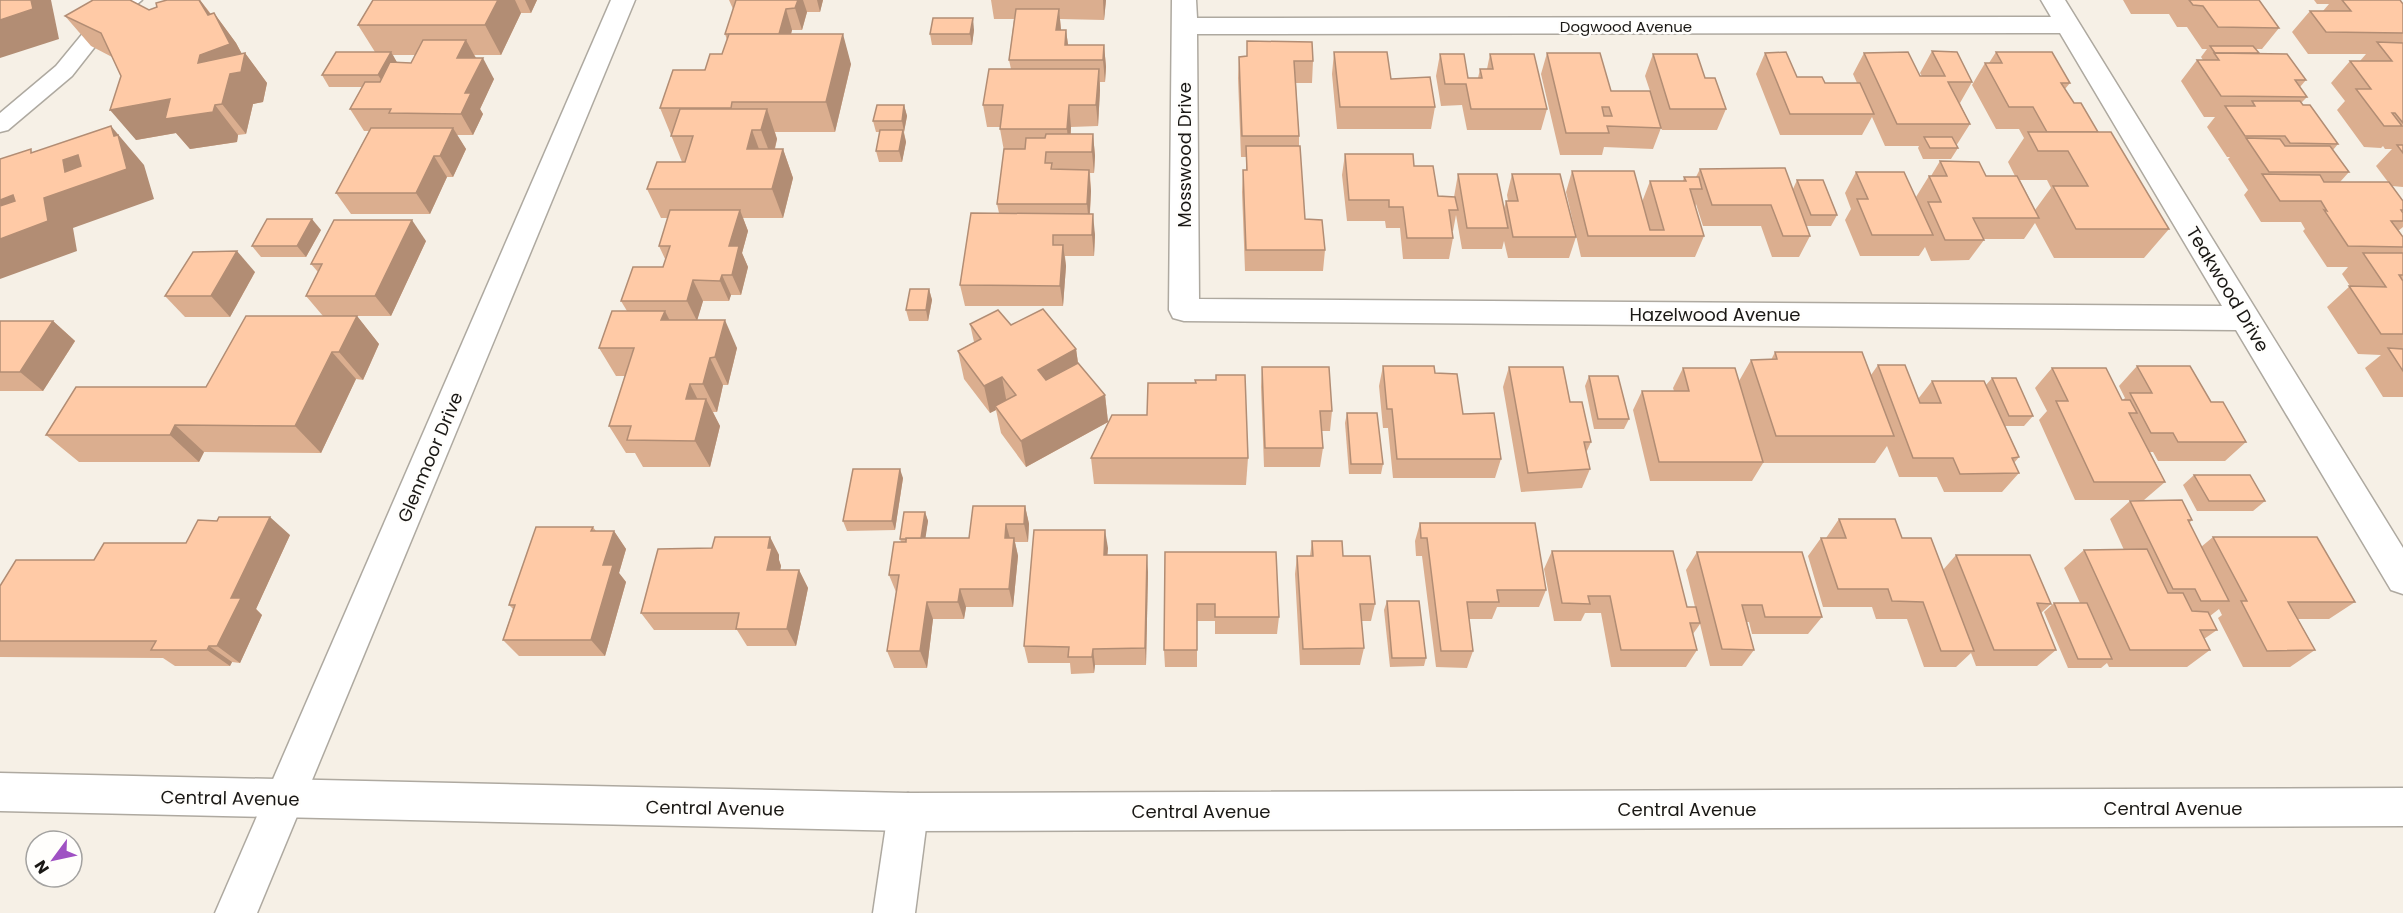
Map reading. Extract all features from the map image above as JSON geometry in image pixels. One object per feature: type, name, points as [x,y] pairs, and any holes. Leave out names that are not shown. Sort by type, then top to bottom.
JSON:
[{"type":"street","name":"Glenmoor Drive","points":[[236,913],[286,800],[623,0]]},
{"type":"street","name":"Teakwood Drive","points":[[2053,0],[2403,579]]},
{"type":"street","name":"Dogwood Avenue","points":[[1184,13],[2068,25]]},
{"type":"street","name":"Mosswood Drive","points":[[1184,13],[1184,310]]},
{"type":"street","name":"Hazelwood Avenue","points":[[1184,310],[2246,318]]},
{"type":"street","name":"Central Avenue","points":[[0,792],[908,812],[2403,807]]},
{"type":"street","points":[[894,913],[908,812]]},
{"type":"lane","points":[[0,125],[64,71],[105,20],[132,0]]},
{"type":"building","points":[[0,0],[31,0],[33,9],[0,20]]},
{"type":"building","points":[[93,0],[130,0],[149,10],[157,7],[156,3],[167,0],[199,0],[208,15],[214,13],[230,44],[200,55],[198,63],[245,53],[241,72],[230,74],[222,104],[215,105],[213,112],[165,119],[170,99],[110,110],[121,76],[101,33],[65,16]]},
{"type":"building","points":[[373,0],[498,0],[485,25],[358,25]]},
{"type":"building","points":[[736,0],[798,0],[795,8],[786,9],[779,34],[725,34]]},
{"type":"building","points":[[2189,0],[2259,0],[2279,28],[2218,27],[2203,6],[2193,5]]},
{"type":"building","points":[[2342,0],[2400,0],[2403,4],[2403,33],[2326,32],[2310,11],[2351,11]]},
{"type":"building","points":[[1016,9],[1059,9],[1056,30],[1066,30],[1065,45],[1104,45],[1103,60],[1009,60]]},
{"type":"building","points":[[933,18],[973,18],[970,34],[930,34]]},
{"type":"building","points":[[729,34],[843,34],[826,102],[732,102],[731,108],[660,108],[673,70],[705,70],[710,54],[722,54]]},
{"type":"building","points":[[423,40],[466,40],[457,58],[483,58],[465,93],[471,93],[461,114],[389,113],[391,109],[350,109],[365,82],[380,82],[390,62],[411,63]]},
{"type":"building","points":[[1247,41],[1312,42],[1313,61],[1294,61],[1299,136],[1242,136],[1239,57],[1247,56]]},
{"type":"building","points":[[2377,42],[2403,43],[2403,123],[2395,113],[2392,113],[2402,126],[2384,126],[2356,89],[2371,89],[2350,61],[2392,61]]},
{"type":"building","points":[[2210,46],[2253,46],[2259,53],[2215,53]]},
{"type":"building","points":[[1932,51],[1957,52],[1972,82],[1948,82],[1970,124],[1897,124],[1864,53],[1908,52],[1920,76],[1945,76]]},
{"type":"building","points":[[336,52],[391,52],[378,75],[322,75]]},
{"type":"building","points":[[1334,52],[1387,52],[1391,79],[1430,77],[1435,107],[1340,107]]},
{"type":"building","points":[[1786,52],[1797,77],[1822,77],[1825,83],[1860,83],[1874,114],[1790,114],[1765,53]]},
{"type":"building","points":[[1996,52],[2052,52],[2070,83],[2061,83],[2074,103],[2081,103],[2098,132],[2047,132],[2033,107],[2009,107],[1985,63],[2002,63]]},
{"type":"building","points":[[1547,53],[1600,53],[1611,91],[1650,91],[1661,128],[1607,126],[1609,133],[1566,133]],"holes":[[[1602,107],[1609,107],[1612,116],[1604,116]]]},
{"type":"building","points":[[2214,53],[2287,54],[2306,80],[2295,80],[2307,97],[2221,96],[2197,60],[2219,60]]},
{"type":"building","points":[[1440,54],[1464,54],[1468,78],[1482,78],[1480,69],[1493,69],[1490,54],[1534,54],[1547,109],[1471,109],[1466,84],[1445,84]]},
{"type":"building","points":[[1653,54],[1697,54],[1705,78],[1715,78],[1726,109],[1670,109]]},
{"type":"building","points":[[989,69],[1099,69],[1096,105],[1069,105],[1067,129],[1000,129],[1003,105],[983,105]]},
{"type":"building","points":[[2252,101],[2300,101],[2303,105],[2310,105],[2338,144],[2290,143],[2285,136],[2245,136],[2225,106],[2255,106]]},
{"type":"building","points":[[877,105],[904,105],[902,121],[873,121]]},
{"type":"building","points":[[680,109],[767,109],[761,130],[752,130],[747,149],[783,149],[772,189],[647,189],[657,162],[685,162],[693,136],[671,136]]},
{"type":"building","points":[[111,126],[114,136],[118,135],[127,169],[44,198],[48,221],[0,239],[0,206],[15,201],[13,195],[0,200],[0,159],[31,149],[31,153]],"holes":[[[78,155],[81,166],[65,172],[63,160]]]},
{"type":"building","points":[[371,128],[453,128],[440,156],[434,156],[416,193],[336,193]]},
{"type":"building","points":[[880,130],[903,130],[899,151],[876,151]]},
{"type":"building","points":[[2028,132],[2111,132],[2169,229],[2076,229],[2053,186],[2088,186],[2068,151],[2038,151]]},
{"type":"building","points":[[1046,134],[1093,134],[1092,152],[1046,152],[1045,163],[1052,163],[1051,169],[1089,170],[1087,204],[997,204],[1004,149],[1025,149],[1026,138],[1045,138]]},
{"type":"building","points":[[1924,137],[1952,137],[1958,148],[1930,148]]},
{"type":"building","points":[[2246,138],[2280,139],[2285,146],[2330,146],[2349,172],[2269,172]]},
{"type":"building","points":[[2397,145],[2403,145],[2403,153]]},
{"type":"building","points":[[1246,146],[1300,146],[1305,219],[1322,220],[1325,250],[1246,250],[1243,170],[1247,170]]},
{"type":"building","points":[[1345,154],[1413,154],[1414,166],[1433,166],[1438,196],[1455,197],[1458,210],[1449,210],[1453,238],[1407,238],[1403,207],[1389,207],[1389,200],[1349,200]]},
{"type":"building","points":[[1940,161],[1979,162],[1986,176],[2017,176],[2039,218],[1973,218],[1984,240],[1945,240],[1928,202],[1941,202],[1929,176],[1947,176]]},
{"type":"building","points":[[1785,168],[1810,236],[1783,236],[1771,205],[1712,205],[1700,169]]},
{"type":"building","points":[[1572,171],[1634,171],[1650,230],[1664,230],[1650,181],[1686,181],[1684,177],[1699,177],[1702,189],[1690,189],[1704,236],[1588,236]]},
{"type":"building","points":[[1856,172],[1904,172],[1933,235],[1872,235],[1857,199],[1868,199]]},
{"type":"building","points":[[1458,174],[1497,174],[1508,228],[1467,228]]},
{"type":"building","points":[[1512,174],[1560,174],[1576,237],[1513,237],[1506,201],[1518,201]]},
{"type":"building","points":[[2262,174],[2320,175],[2324,182],[2389,182],[2403,201],[2403,210],[2401,210],[2403,221],[2391,221],[2403,237],[2403,247],[2348,246],[2324,210],[2327,211],[2321,201],[2280,201]]},
{"type":"building","points":[[1797,180],[1823,180],[1837,215],[1811,215]]},
{"type":"building","points":[[670,210],[740,210],[729,246],[739,246],[732,275],[722,275],[720,281],[693,280],[687,301],[621,301],[633,267],[663,267],[670,246],[659,246]]},
{"type":"building","points":[[971,213],[1093,214],[1092,235],[1053,235],[1053,245],[1063,245],[1060,286],[960,285]]},
{"type":"building","points":[[267,219],[312,219],[297,246],[252,246]]},
{"type":"building","points":[[334,220],[412,220],[375,296],[306,296],[322,264],[311,264]]},
{"type":"building","points":[[237,251],[211,296],[165,296],[193,252]]},
{"type":"building","points":[[2363,253],[2403,253],[2403,275],[2399,275],[2403,281],[2403,334],[2381,334],[2349,286],[2386,287]]},
{"type":"building","points":[[910,289],[929,289],[926,310],[906,310]]},
{"type":"building","points":[[1043,309],[1076,349],[1038,370],[1046,380],[1078,363],[1105,395],[1021,441],[995,406],[1016,395],[1002,377],[984,386],[958,351],[981,339],[970,324],[998,310],[1011,325]]},
{"type":"building","points":[[612,311],[665,311],[661,320],[725,320],[715,357],[710,358],[703,384],[690,384],[686,399],[706,399],[695,441],[627,440],[631,426],[609,426],[634,348],[599,348]]},
{"type":"building","points":[[246,316],[357,316],[339,352],[332,352],[295,426],[175,425],[170,435],[46,435],[76,387],[206,387]]},
{"type":"building","points":[[0,321],[53,321],[20,372],[0,372]]},
{"type":"building","points":[[2388,348],[2403,349],[2403,371]]},
{"type":"building","points":[[1775,352],[1862,352],[1894,436],[1776,436],[1751,360],[1777,359]]},
{"type":"building","points":[[1878,365],[1905,365],[1920,403],[1941,403],[1932,381],[1984,381],[2019,457],[2012,458],[2019,473],[1960,474],[1953,458],[1913,458]]},
{"type":"building","points":[[1383,366],[1434,366],[1435,373],[1457,374],[1463,414],[1494,413],[1501,459],[1397,459],[1392,409],[1387,409]]},
{"type":"building","points":[[2137,366],[2190,366],[2211,402],[2223,402],[2246,442],[2178,442],[2173,433],[2151,433],[2130,393],[2152,393]]},
{"type":"building","points":[[1262,367],[1329,367],[1332,411],[1320,411],[1323,448],[1265,448]]},
{"type":"building","points":[[1509,367],[1563,367],[1570,402],[1582,402],[1591,442],[1584,442],[1590,469],[1528,473]]},
{"type":"building","points":[[1683,368],[1735,368],[1763,462],[1659,462],[1642,391],[1689,391]]},
{"type":"building","points":[[2052,368],[2106,368],[2122,400],[2130,400],[2137,413],[2129,413],[2165,482],[2094,482],[2056,401],[2068,401]]},
{"type":"building","points":[[1216,375],[1245,375],[1248,458],[1091,458],[1112,415],[1147,415],[1148,383],[1196,383],[1195,380],[1216,380]]},
{"type":"building","points":[[1589,376],[1618,376],[1629,419],[1598,419]]},
{"type":"building","points":[[1992,378],[2016,378],[2033,416],[2009,416]]},
{"type":"building","points":[[1347,413],[1377,413],[1383,464],[1351,464]]},
{"type":"building","points":[[853,469],[900,469],[892,521],[843,521]]},
{"type":"building","points":[[2194,475],[2250,475],[2265,501],[2209,501]]},
{"type":"building","points":[[2182,500],[2192,520],[2188,520],[2229,601],[2201,601],[2195,589],[2173,589],[2130,501]]},
{"type":"building","points":[[973,506],[1025,506],[1024,524],[1006,524],[1005,538],[1014,538],[1009,589],[960,589],[958,602],[927,602],[920,651],[887,651],[899,575],[889,575],[894,542],[906,542],[906,538],[969,538]]},
{"type":"building","points":[[904,512],[925,512],[921,538],[900,539]]},
{"type":"building","points":[[219,517],[270,517],[231,598],[241,598],[217,646],[209,646],[207,650],[151,650],[156,641],[0,641],[0,586],[16,560],[94,560],[104,543],[186,543],[198,520],[217,521]]},
{"type":"building","points":[[1839,519],[1895,519],[1902,538],[1931,538],[1974,651],[1941,651],[1923,602],[1892,601],[1888,589],[1838,589],[1821,538],[1846,538]]},
{"type":"building","points":[[1420,523],[1535,523],[1546,590],[1497,590],[1499,602],[1467,602],[1473,651],[1441,651],[1427,538],[1421,538]]},
{"type":"building","points":[[536,527],[593,527],[591,531],[614,531],[603,565],[613,565],[591,640],[503,640],[515,605],[509,605]]},
{"type":"building","points":[[1034,530],[1105,530],[1104,555],[1147,555],[1145,648],[1093,649],[1092,657],[1068,657],[1069,647],[1024,646]]},
{"type":"building","points":[[715,537],[770,537],[768,548],[772,548],[767,570],[799,570],[787,629],[736,629],[739,613],[641,613],[658,549],[712,548]]},
{"type":"building","points":[[2213,537],[2317,537],[2355,602],[2288,602],[2315,650],[2267,651],[2241,601],[2247,601]]},
{"type":"building","points":[[1312,541],[1342,541],[1343,556],[1370,556],[1375,604],[1360,604],[1364,648],[1303,649],[1297,556],[1313,556]]},
{"type":"building","points":[[2147,549],[2168,593],[2183,593],[2192,611],[2208,612],[2217,630],[2200,630],[2210,650],[2130,650],[2084,550]]},
{"type":"building","points":[[1552,551],[1673,551],[1687,607],[1696,607],[1700,623],[1690,623],[1697,650],[1621,650],[1610,596],[1588,596],[1590,604],[1562,603]]},
{"type":"building","points":[[1165,552],[1276,552],[1279,617],[1215,617],[1215,604],[1197,604],[1197,650],[1164,650]]},
{"type":"building","points":[[1697,552],[1802,552],[1822,617],[1765,617],[1762,605],[1742,605],[1754,650],[1722,649]]},
{"type":"building","points":[[1956,555],[2030,555],[2051,604],[2037,603],[2056,650],[1994,650]]},
{"type":"building","points":[[1387,601],[1419,601],[1426,658],[1392,658]]},
{"type":"building","points":[[2054,603],[2087,603],[2112,659],[2078,659]]}]
